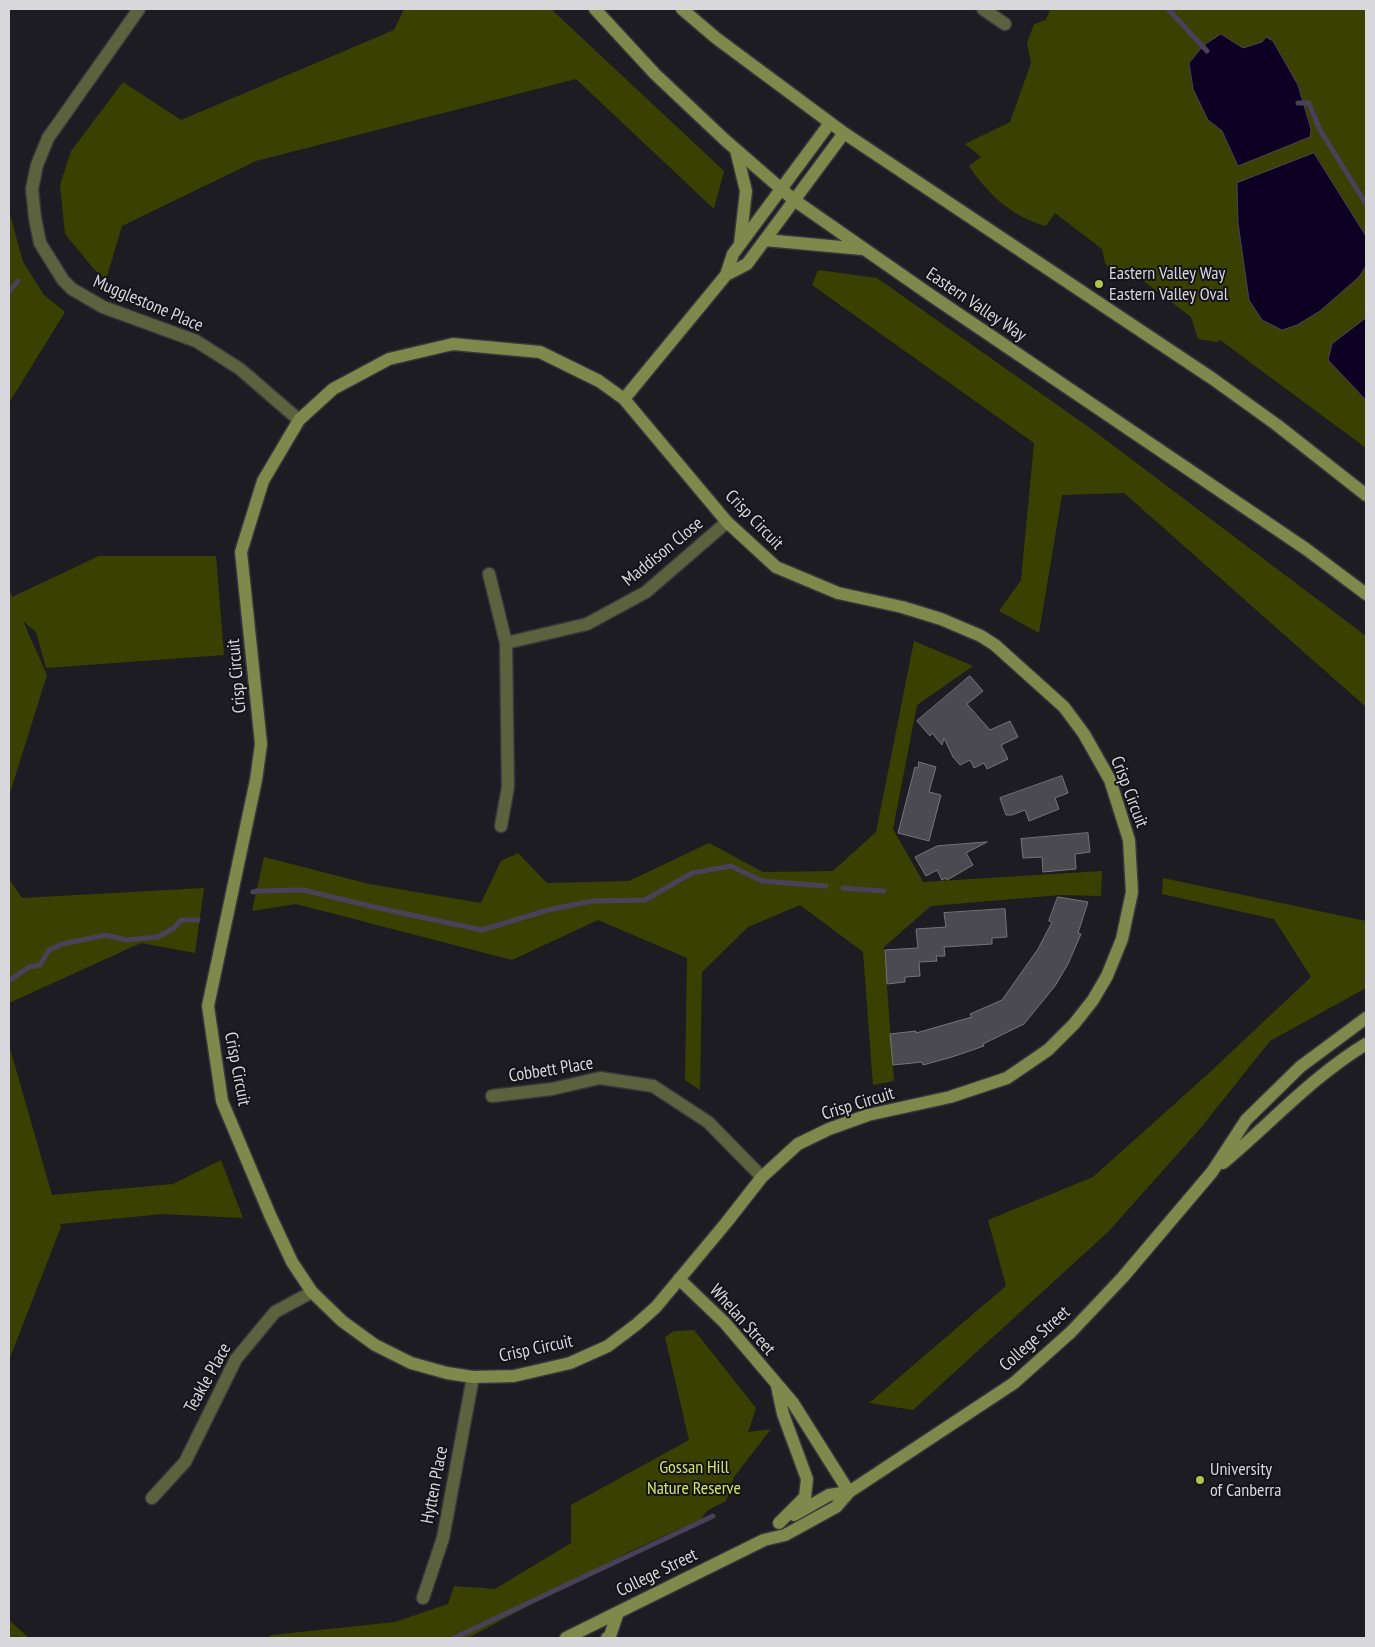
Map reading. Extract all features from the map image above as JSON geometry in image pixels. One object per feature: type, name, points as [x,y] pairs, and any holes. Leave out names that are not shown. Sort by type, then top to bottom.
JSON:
[{"type":"street","name":"Mugglestone Place","points":[[138,9],[48,138],[37,165],[32,188],[40,244],[63,280],[72,289],[103,307],[196,341],[240,369],[299,420]]},
{"type":"street","name":"Eastern Valley Way","points":[[594,9],[655,74],[736,150],[794,200],[862,249],[1306,549],[1366,594]]},
{"type":"street","points":[[682,9],[716,38],[844,134],[1122,318],[1277,425],[1366,495]]},
{"type":"street","points":[[983,9],[1005,24]]},
{"type":"street","points":[[624,398],[726,275],[733,254],[830,123]]},
{"type":"street","points":[[726,275],[747,264],[844,134]]},
{"type":"street","points":[[736,150],[746,191],[740,244]]},
{"type":"street","points":[[765,240],[862,249]]},
{"type":"street","name":"Crisp Circuit","points":[[453,344],[540,352],[599,381],[624,398],[727,522],[776,567],[838,593],[902,607],[941,619],[982,636],[995,645],[1064,707],[1084,734],[1110,780],[1129,840],[1132,892],[1122,939],[1107,976],[1094,1000],[1074,1024],[1048,1050],[1007,1078],[950,1098],[868,1116],[829,1129],[798,1144],[762,1177],[656,1307],[608,1346],[570,1363],[514,1376],[473,1377],[447,1373],[411,1363],[375,1345],[342,1321],[312,1292],[292,1262],[222,1101],[208,1006],[256,780],[261,744],[241,552],[262,481],[299,420],[333,389],[389,359],[453,344]]},
{"type":"street","name":"Maddison Close","points":[[506,643],[587,624],[646,592],[727,522]]},
{"type":"street","points":[[489,574],[506,643],[508,787],[501,826]]},
{"type":"street","name":"College Street","points":[[566,1638],[764,1540],[785,1535],[836,1507],[849,1492],[1014,1383],[1078,1325],[1123,1277],[1212,1172],[1246,1120],[1300,1067],[1366,1018]]},
{"type":"street","name":"College Street","points":[[1212,1172],[1260,1132],[1312,1082],[1366,1044]]},
{"type":"street","name":"Cobbett Place","points":[[492,1096],[552,1089],[600,1078],[653,1086],[708,1122],[762,1177]]},
{"type":"street","name":"Whelan Street","points":[[680,1279],[725,1323],[792,1403],[849,1492]]},
{"type":"street","name":"Teakle Place","points":[[152,1498],[184,1462],[236,1358],[275,1312],[312,1292]]},
{"type":"street","name":"Hytten Place","points":[[423,1598],[443,1538],[473,1377]]},
{"type":"street","name":"Whelan Street","points":[[777,1386],[783,1414],[807,1479],[805,1497],[778,1523]]},
{"type":"street","name":"College Street","points":[[764,1540],[778,1523],[830,1495],[849,1492]]},
{"type":"street","points":[[607,1638],[610,1636],[618,1612]]},
{"type":"green space","points":[[404,9],[551,9],[724,171],[714,209],[576,79],[256,161],[122,226],[106,280],[93,268],[65,234],[60,185],[71,151],[123,82],[181,120],[394,30]]},
{"type":"green space","points":[[1050,9],[1366,9],[1366,448],[1220,340],[1217,342],[1198,339],[1191,317],[1141,279],[1135,281],[1118,279],[1105,263],[1102,249],[1055,213],[1046,226],[1022,217],[993,195],[976,176],[969,166],[981,157],[965,144],[1010,122],[1031,63],[1027,43],[1034,24],[1046,20]]},
{"type":"green space","points":[[9,211],[23,262],[44,295],[65,312],[9,403]]},
{"type":"green space","points":[[818,270],[877,278],[1090,428],[1366,636],[1366,707],[1124,493],[1062,495],[1039,633],[999,611],[1021,580],[1034,443],[812,285]]},
{"type":"green space","points":[[99,556],[216,556],[224,655],[46,668],[36,632],[23,621],[47,675],[9,796],[9,589],[12,597]]},
{"type":"green space","points":[[914,641],[973,666],[917,705],[893,829],[923,882],[1102,871],[1101,896],[1060,895],[931,906],[884,947],[894,1081],[873,1085],[863,952],[800,905],[748,927],[702,972],[700,1090],[685,1080],[687,958],[598,920],[512,960],[296,904],[252,911],[264,857],[369,884],[481,903],[501,861],[518,853],[547,883],[629,881],[709,843],[763,872],[833,871],[876,832]]},
{"type":"green space","points":[[1163,878],[1366,921],[1366,988],[1270,1041],[1199,1130],[1108,1232],[913,1410],[869,1403],[1006,1286],[988,1220],[1093,1177],[1208,1074],[1311,977],[1274,919],[1162,894]]},
{"type":"green space","points":[[9,879],[22,898],[204,888],[195,953],[141,943],[9,1003]]},
{"type":"green space","points":[[9,1045],[52,1195],[173,1184],[221,1160],[243,1218],[163,1214],[60,1224],[61,1227],[9,1360]]},
{"type":"green space","name":"Gossan Hill Nature Reserve","points":[[694,1330],[756,1408],[748,1432],[771,1429],[734,1477],[726,1501],[708,1510],[701,1519],[631,1551],[468,1638],[267,1638],[272,1635],[395,1622],[448,1604],[454,1586],[495,1589],[571,1543],[571,1505],[689,1440],[665,1337],[674,1331]]},
{"type":"green space","points":[[9,1620],[29,1638],[9,1638]]},
{"type":"shaded area","points":[[1221,34],[1243,48],[1262,42],[1266,37],[1273,41],[1298,85],[1311,129],[1310,137],[1238,166],[1222,131],[1208,120],[1193,89],[1189,63],[1203,46]]},
{"type":"shaded area","points":[[1314,153],[1366,236],[1366,266],[1359,277],[1320,311],[1297,325],[1282,330],[1262,320],[1249,300],[1238,223],[1237,183]]},
{"type":"shaded area","points":[[1366,318],[1366,400],[1328,360],[1332,344]]},
{"type":"building","points":[[970,676],[983,691],[967,704],[990,730],[1010,721],[1018,737],[1001,745],[1008,759],[987,769],[984,763],[974,768],[970,760],[960,765],[953,757],[944,738],[942,745],[932,733],[930,736],[917,721]]},
{"type":"building","points":[[919,762],[936,767],[929,792],[941,795],[929,841],[898,833],[915,767],[918,768]]},
{"type":"building","points":[[1062,776],[1068,793],[1055,798],[1059,809],[1029,821],[1025,810],[1012,815],[1006,815],[1000,798]]},
{"type":"building","points":[[1088,833],[1090,852],[1075,854],[1076,869],[1043,872],[1042,857],[1023,858],[1021,839]]},
{"type":"building","points":[[987,842],[966,853],[973,865],[947,880],[946,878],[942,880],[937,870],[926,876],[915,857],[937,846]]},
{"type":"building","points":[[1058,897],[1088,902],[1078,933],[1081,934],[1068,964],[1055,986],[1024,1024],[983,1044],[984,1046],[952,1057],[923,1065],[922,1062],[893,1065],[890,1034],[916,1031],[916,1033],[972,1017],[970,1014],[1002,1000],[1038,949],[1052,922],[1049,921]]},
{"type":"building","points":[[1005,909],[1007,937],[992,938],[992,944],[944,947],[945,956],[936,956],[937,961],[919,962],[920,976],[905,977],[905,982],[887,984],[885,950],[918,948],[916,929],[946,927],[944,913]]},
{"type":"waterway","points":[[1168,9],[1207,51]]},
{"type":"waterway","points":[[1298,103],[1309,103],[1320,130],[1366,204]]},
{"type":"waterway","points":[[9,292],[18,281]]},
{"type":"waterway","points":[[253,892],[303,890],[482,930],[548,910],[592,901],[645,900],[692,873],[731,866],[762,881],[826,886]]},
{"type":"waterway","points":[[843,888],[884,891]]},
{"type":"waterway","points":[[9,981],[29,967],[40,965],[49,950],[62,944],[106,935],[126,940],[158,937],[174,928],[181,920],[198,920]]},
{"type":"waterway","points":[[454,1638],[713,1516]]},
{"type":"place","name":"Eastern Valley Way Eastern Valley Oval","points":[[1099,284]]},
{"type":"place","name":"University of Canberra","points":[[1200,1480]]}]
